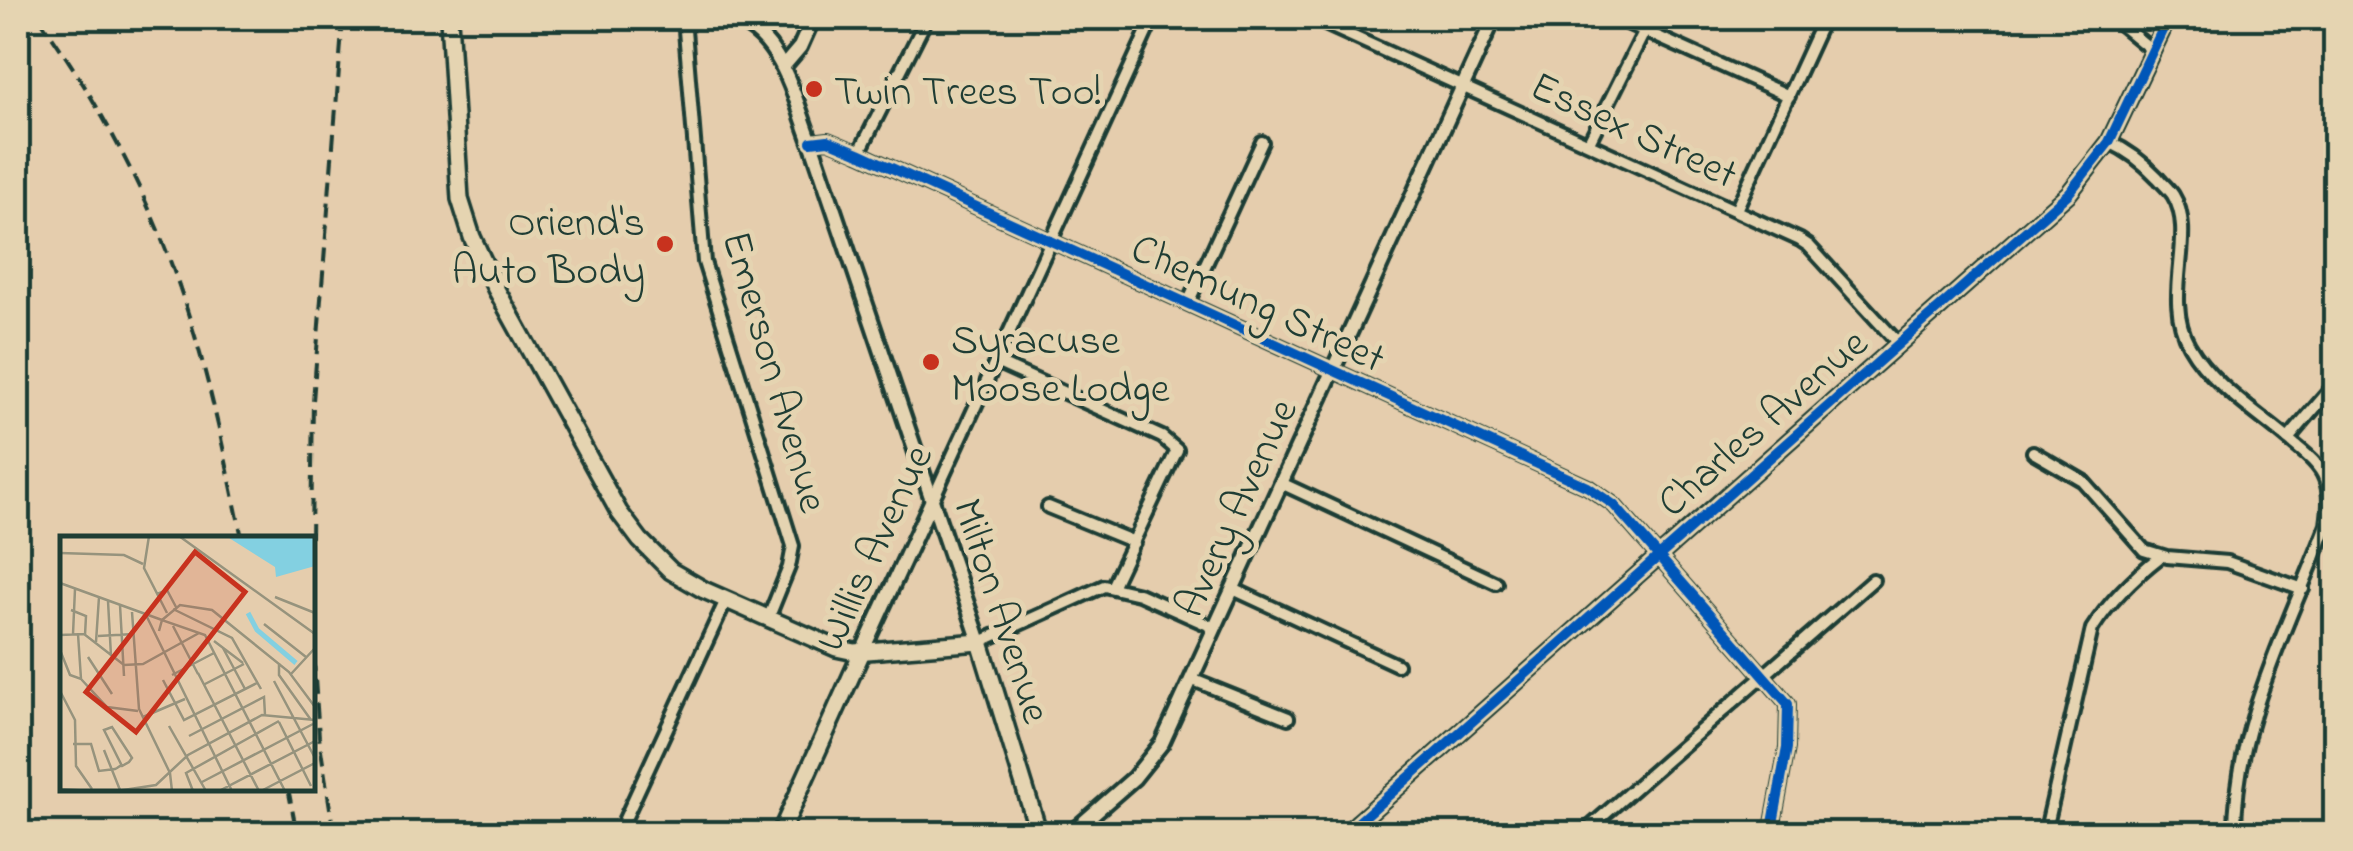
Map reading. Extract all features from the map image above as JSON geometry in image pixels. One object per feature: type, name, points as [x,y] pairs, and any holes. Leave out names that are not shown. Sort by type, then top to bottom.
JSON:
[{"type":"main road","points":[[449,18],[460,198],[472,237],[580,444],[640,540],[670,571],[836,648],[862,652],[980,642]]},
{"type":"main road","name":"Milton Avenue","points":[[980,642],[1039,834]]},
{"type":"main road","name":"Willis Avenue","points":[[780,834],[862,652]]},
{"type":"street","name":"Emerson Avenue","points":[[684,18],[704,262],[793,546],[789,567],[768,618]]},
{"type":"street","points":[[728,18],[747,24],[773,50],[783,67],[800,47],[814,18]]},
{"type":"street","points":[[859,153],[927,18]]},
{"type":"street","name":"Willis Avenue","points":[[862,652],[1153,18]]},
{"type":"street","name":"Essex Street","points":[[1312,18],[1810,246],[1898,343]]},
{"type":"street","name":"Avery Avenue","points":[[1070,834],[1154,756],[1494,18]]},
{"type":"street","points":[[1616,18],[1789,96]]},
{"type":"street","points":[[1589,142],[1651,18]]},
{"type":"street","points":[[1736,210],[1824,18]]},
{"type":"street","points":[[2113,18],[2152,51]]},
{"type":"street","name":"Charles Avenue","points":[[1344,834],[2069,193],[2108,142],[2168,18]]},
{"type":"street","name":"Milton Avenue","points":[[783,67],[980,642]]},
{"type":"street","name":"Chemung Street","points":[[811,142],[828,140],[859,153],[1588,487],[1614,505],[1788,704],[1788,748],[1771,834]]},
{"type":"street","points":[[1188,303],[1262,142]]},
{"type":"street","points":[[2108,142],[2147,166],[2174,195],[2182,236],[2176,294],[2188,344],[2225,386],[2288,439],[2319,468],[2326,480],[2330,503],[2327,525],[2253,720],[2240,774],[2235,834]]},
{"type":"street","points":[[996,362],[1172,442],[1177,450],[1112,587]]},
{"type":"street","points":[[2288,439],[2336,384]]},
{"type":"street","points":[[2032,452],[2082,481],[2144,550],[2161,556],[2228,562],[2303,589]]},
{"type":"street","points":[[1281,483],[1496,583]]},
{"type":"street","points":[[1048,506],[1134,542]]},
{"type":"street","points":[[2045,834],[2092,629],[2131,580],[2161,556]]},
{"type":"street","points":[[1582,834],[1873,580]]},
{"type":"street","points":[[980,642],[1093,588],[1112,587],[1139,594],[1215,628]]},
{"type":"street","points":[[1232,589],[1397,665]]},
{"type":"street","points":[[618,834],[726,600]]},
{"type":"street","points":[[1191,679],[1288,718]]},
{"type":"street","points":[[1357,822],[1367,834]]},
{"type":"railway","points":[[39,18],[108,126],[163,243],[206,376],[242,536]]},
{"type":"railway","points":[[311,536],[313,401],[343,18]]},
{"type":"railway","points":[[315,678],[319,737],[334,834]]},
{"type":"railway","points":[[289,791],[297,834]]},
{"type":"cycle path","points":[[1345,834],[2069,193],[2109,142],[2168,18]]},
{"type":"cycle path","points":[[811,142],[828,140],[859,153],[1588,487],[1614,505],[1788,704],[1787,748],[1771,834]]},
{"type":"place","name":"Twin Trees Too!","points":[[814,89]]},
{"type":"place","name":"Oriend's Auto Body","points":[[665,244]]},
{"type":"place","name":"Syracuse Moose Lodge","points":[[931,362]]}]
